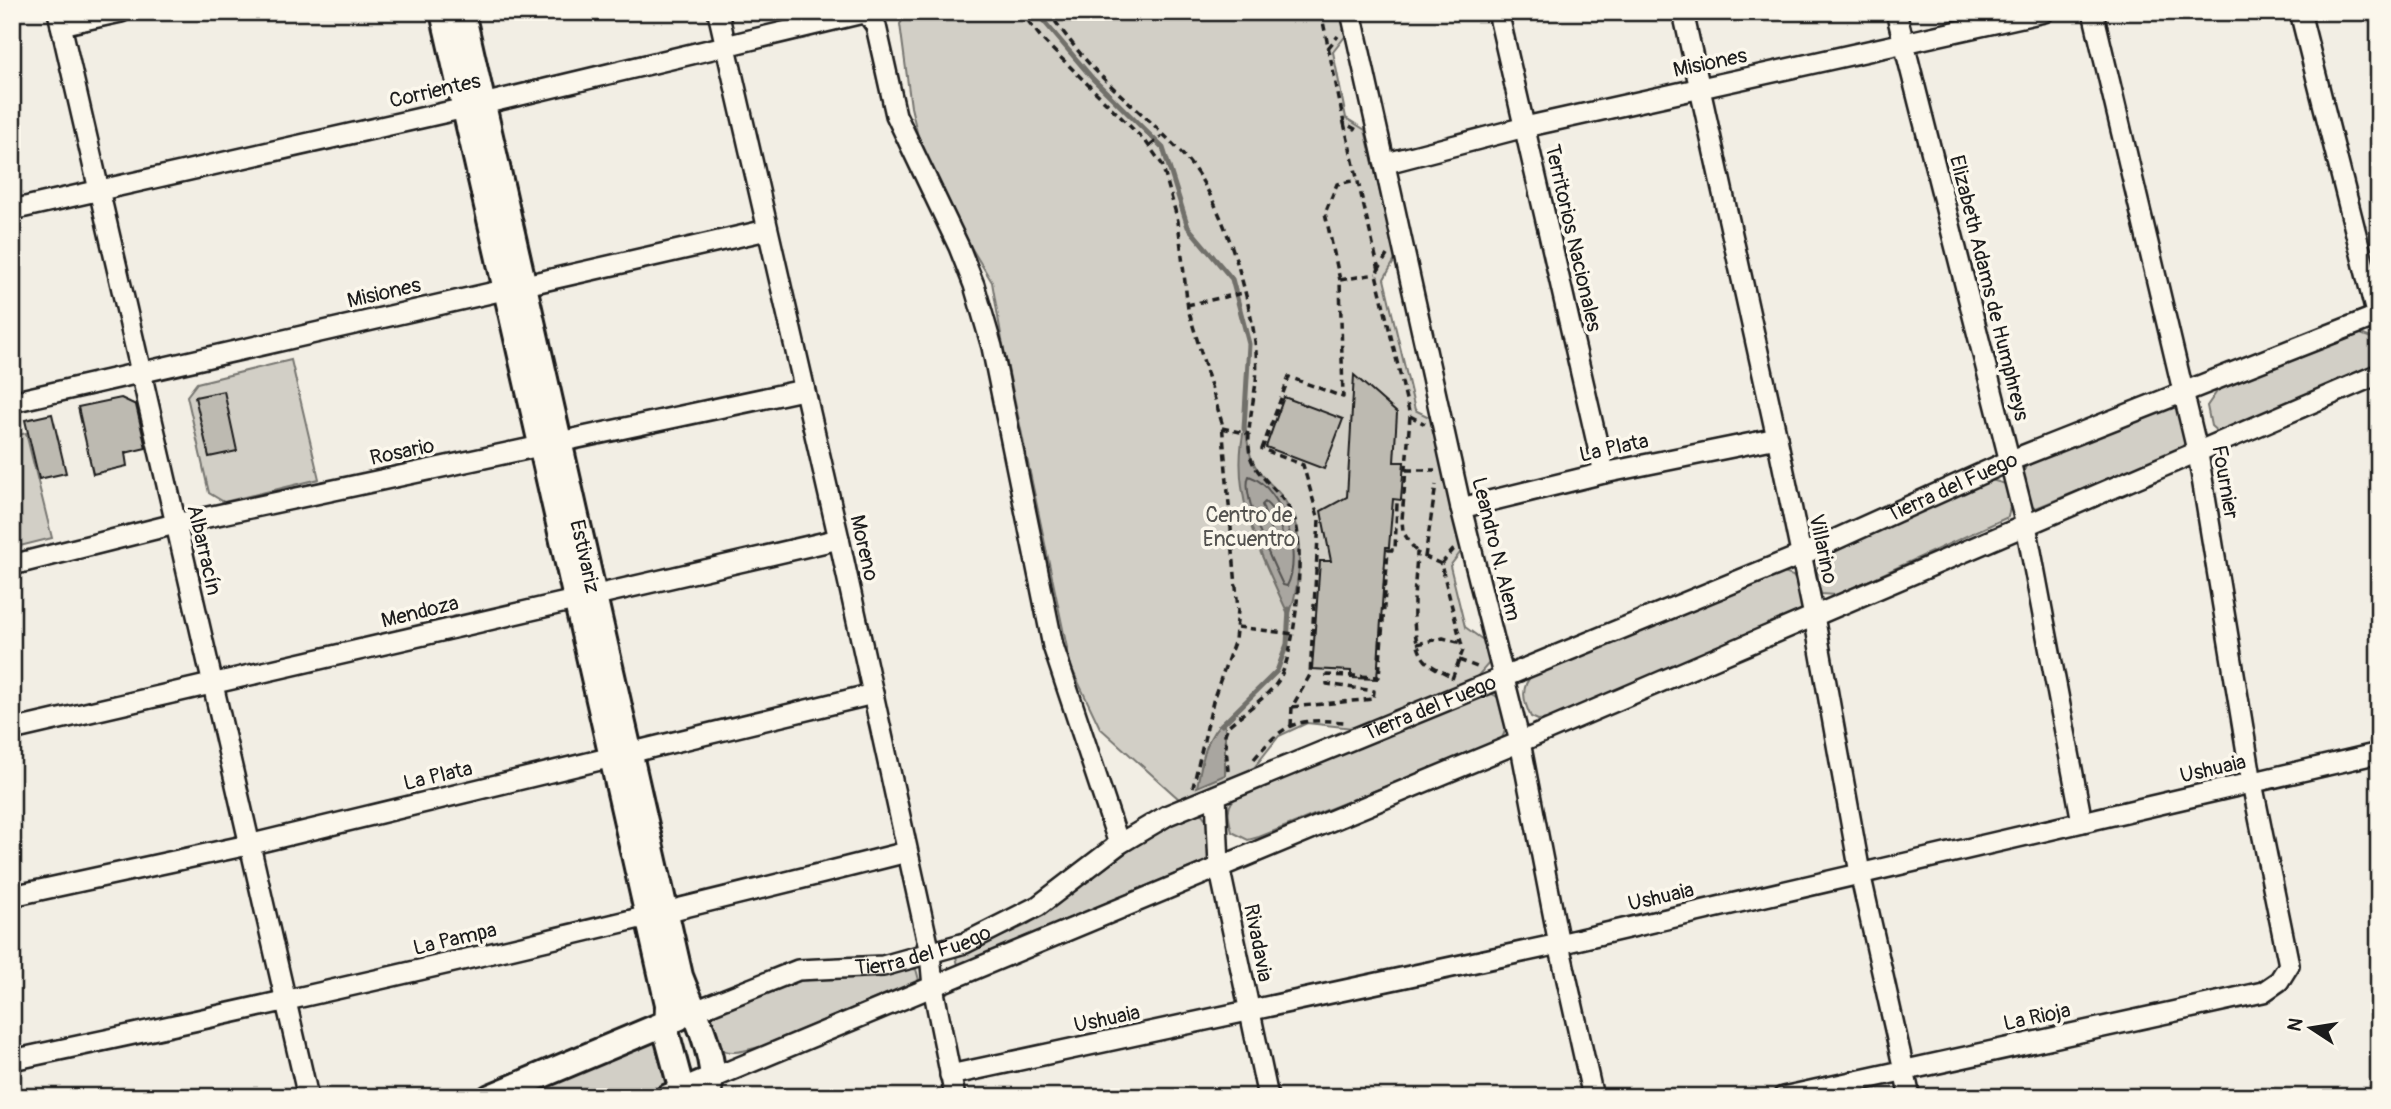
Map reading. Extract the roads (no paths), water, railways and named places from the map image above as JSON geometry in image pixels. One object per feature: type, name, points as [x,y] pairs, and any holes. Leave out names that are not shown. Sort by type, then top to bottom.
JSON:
[{"type":"main road","name":"Estivariz","points":[[443,12],[474,106],[658,915],[668,1004],[666,1023],[679,1095]]},
{"type":"main road","name":"Estivariz","points":[[462,12],[474,106]]},
{"type":"main road","name":"Estivariz","points":[[658,915],[708,1049],[712,1087]]},
{"type":"main road","name":"Tierra del Fuego","points":[[489,1097],[695,1011]]},
{"type":"main road","name":"Tierra del Fuego","points":[[679,1095],[712,1087]]},
{"type":"street","points":[[59,19],[121,12]]},
{"type":"street","name":"Moreno","points":[[718,12],[839,539],[930,953],[933,987],[955,1097]]},
{"type":"street","points":[[867,12],[876,26],[896,115],[959,247],[981,310],[992,347],[1053,646],[1119,844]]},
{"type":"street","name":"Corrientes","points":[[12,210],[474,106],[867,12]]},
{"type":"street","name":"Leandro N. Alem","points":[[1351,12],[1387,163],[1461,508],[1520,742],[1559,944],[1593,1097]]},
{"type":"street","name":"Territorios Nacionales","points":[[1498,12],[1604,473]]},
{"type":"street","name":"Villarino","points":[[1683,12],[1777,438],[1814,616],[1860,873],[1910,1097]]},
{"type":"street","name":"Elizabeth Adams de Humphreys","points":[[1896,12],[2026,525],[2082,822]]},
{"type":"street","name":"Misiones","points":[[1387,163],[1525,127],[2044,12]]},
{"type":"street","name":"Fournier","points":[[2093,12],[2198,454],[2252,783],[2289,965]]},
{"type":"street","points":[[2300,12],[2378,318]]},
{"type":"street","name":"Albarracín","points":[[59,19],[284,1003],[309,1097]]},
{"type":"street","name":"Misiones","points":[[12,402],[767,230]]},
{"type":"street","name":"Tierra del Fuego","points":[[695,1011],[798,970],[883,967],[965,943],[1010,923],[1064,888],[1119,844],[1224,786],[1505,676],[1801,555],[2010,461],[2184,390],[2378,318]]},
{"type":"street","name":"Tierra del Fuego","points":[[712,1087],[933,987],[1520,742],[2198,454],[2379,374]]},
{"type":"street","name":"Rosario","points":[[12,565],[175,524],[803,390]]},
{"type":"street","name":"La Plata","points":[[1461,508],[1604,473],[1777,438]]},
{"type":"street","name":"Mendoza","points":[[12,730],[212,686],[586,596],[839,539]]},
{"type":"street","name":"La Plata","points":[[12,896],[248,845],[873,694]]},
{"type":"street","name":"Ushuaia","points":[[950,1075],[1559,944],[2379,753]]},
{"type":"street","name":"Rivadavia","points":[[1224,786],[1219,866],[1268,1097]]},
{"type":"street","name":"La Pampa","points":[[12,1060],[284,1003],[658,915],[907,852]]},
{"type":"street","name":"La Rioja","points":[[1783,1097],[1904,1068],[2263,992],[2279,981],[2289,965]]},
{"type":"water","points":[[1245,425],[1253,462],[1284,499],[1296,526],[1298,572],[1289,616],[1258,547],[1244,499],[1241,450]]},
{"type":"water","points":[[1225,719],[1225,775],[1197,787],[1209,741]]},
{"type":"waterway","points":[[1036,12],[1093,79],[1163,148],[1188,227],[1232,279],[1249,344],[1244,429]]},
{"type":"waterway","points":[[1222,725],[1277,671],[1287,644],[1289,609]]},
{"type":"park label","name":"Centro de Encuentro","points":[[1249,527]]}]
